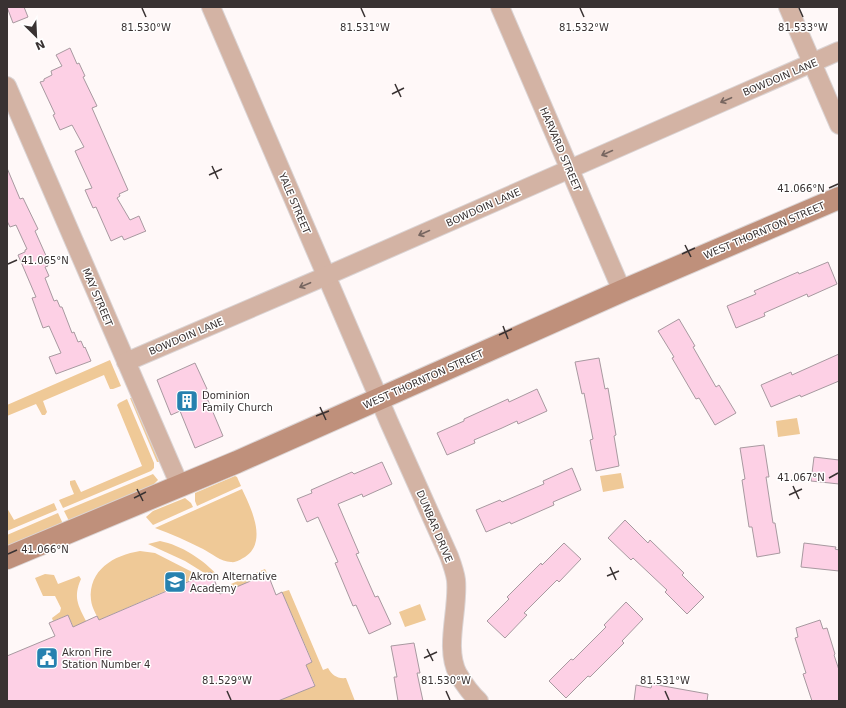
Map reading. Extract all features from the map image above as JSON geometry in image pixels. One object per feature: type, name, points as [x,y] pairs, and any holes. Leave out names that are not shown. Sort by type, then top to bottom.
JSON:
[{"type":"main road","name":"WEST THORNTON STREET","points":[[7,558],[180,486],[622,291],[839,198]]},
{"type":"street","name":"YALE STREET","points":[[211,7],[379,398]]},
{"type":"street","name":"HARVARD STREET","points":[[500,7],[622,291]]},
{"type":"street","points":[[788,7],[839,125]]},
{"type":"street","name":"BOWDOIN LANE","points":[[126,362],[839,51]]},
{"type":"street","name":"MAY STREET","points":[[7,86],[180,486]]},
{"type":"street","name":"DUNBAR DRIVE","points":[[379,398],[454,568],[456,594],[452,649],[454,662],[458,674],[472,694],[479,701]]},
{"type":"shaded area","points":[[110,360],[121,386],[110,389],[104,375],[43,401],[47,412],[45,415],[42,415],[36,404],[7,416],[7,405]]},
{"type":"shaded area","points":[[130,398],[133,398],[160,462],[157,462]]},
{"type":"shaded area","points":[[127,399],[154,463],[154,468],[151,471],[63,508],[59,500],[74,494],[70,481],[75,480],[81,492],[142,466],[117,405]]},
{"type":"shaded area","points":[[797,418],[800,434],[778,437],[776,421]]},
{"type":"shaded area","points":[[621,473],[624,488],[603,492],[600,476]]},
{"type":"shaded area","points":[[153,474],[158,480],[150,488],[69,521],[64,511]]},
{"type":"shaded area","points":[[235,476],[237,477],[241,486],[197,506],[195,501],[195,493]]},
{"type":"shaded area","points":[[242,489],[256,524],[257,534],[256,543],[252,551],[238,561],[224,561],[191,543],[155,528]]},
{"type":"shaded area","points":[[185,498],[193,507],[153,525],[146,517],[153,511]]},
{"type":"shaded area","points":[[54,503],[57,510],[7,531],[7,508],[14,520]]},
{"type":"shaded area","points":[[58,513],[63,524],[7,548],[7,535]]},
{"type":"shaded area","points":[[160,541],[176,546],[192,554],[206,564],[218,576],[213,578],[211,572],[206,574],[185,561],[148,544]]},
{"type":"shaded area","points":[[140,551],[155,553],[200,576],[99,620],[91,600],[91,589],[98,572],[112,560]]},
{"type":"shaded area","points":[[265,569],[269,577],[233,589],[231,584]]},
{"type":"shaded area","points":[[45,574],[54,575],[58,584],[79,576],[81,579],[77,596],[86,621],[80,642],[68,615],[53,621],[52,618],[60,612],[61,608],[55,596],[43,596],[35,578]]},
{"type":"shaded area","points":[[289,590],[323,670],[328,668],[335,676],[346,678],[355,701],[278,701],[315,685],[306,665],[312,661],[282,592]]},
{"type":"shaded area","points":[[420,604],[426,620],[405,627],[399,612]]},
{"type":"building","points":[[7,7],[24,7],[28,17],[13,23]]},
{"type":"building","points":[[70,48],[77,64],[79,63],[85,76],[83,77],[97,106],[92,108],[128,190],[119,194],[120,196],[117,198],[130,220],[139,216],[146,231],[124,240],[122,236],[111,241],[96,207],[93,208],[85,190],[92,188],[75,151],[84,147],[72,125],[60,130],[53,115],[55,114],[40,82],[52,75],[51,71],[62,66],[56,55]]},
{"type":"building","points":[[7,168],[20,199],[23,198],[38,229],[35,231],[47,258],[45,259],[48,266],[45,267],[49,276],[45,278],[54,301],[57,300],[60,307],[62,307],[72,333],[74,332],[78,342],[81,341],[91,361],[56,374],[49,357],[61,353],[49,326],[43,328],[32,298],[36,297],[18,255],[25,252],[27,249],[16,225],[10,227],[7,221]]},
{"type":"building","points":[[828,262],[837,284],[808,297],[807,294],[764,313],[765,316],[736,328],[727,306],[756,294],[754,291],[798,272],[799,274]]},
{"type":"building","points":[[679,319],[716,387],[719,385],[736,413],[715,425],[699,398],[696,399],[672,358],[674,357],[658,331]]},
{"type":"building","points":[[839,354],[839,381],[801,397],[800,395],[771,407],[761,385],[791,372],[792,375]]},
{"type":"building","points":[[599,358],[605,389],[608,388],[616,435],[614,436],[619,466],[596,471],[590,440],[593,439],[584,393],[582,394],[575,362]]},
{"type":"building","name":"Dominion Family Church","points":[[195,363],[207,389],[204,391],[223,436],[195,448],[180,411],[171,415],[157,380]]},
{"type":"building","points":[[537,389],[547,411],[518,424],[517,421],[474,440],[475,443],[447,455],[437,433],[508,399],[509,402]]},
{"type":"building","points":[[764,445],[769,477],[766,477],[773,523],[775,523],[780,553],[757,557],[752,527],[749,527],[742,480],[745,479],[740,448]]},
{"type":"building","points":[[814,457],[839,460],[839,484],[811,481]]},
{"type":"building","points":[[382,462],[392,484],[363,497],[362,494],[338,504],[359,553],[356,554],[375,597],[378,596],[391,624],[369,634],[356,605],[353,606],[335,563],[338,562],[318,517],[307,522],[297,499],[312,493],[311,490],[352,472],[354,474]]},
{"type":"building","points":[[572,468],[581,490],[553,502],[554,505],[511,524],[510,522],[486,532],[476,510],[500,500],[502,502],[544,484],[543,481]]},
{"type":"building","points":[[625,520],[648,543],[650,540],[684,573],[682,575],[704,597],[687,614],[665,592],[667,590],[633,558],[631,560],[608,538]]},
{"type":"building","points":[[564,543],[581,559],[559,582],[557,580],[524,613],[527,615],[505,638],[487,621],[509,599],[507,597],[541,563],[542,565]]},
{"type":"building","points":[[804,543],[836,547],[835,549],[839,550],[839,571],[801,567]]},
{"type":"building","name":"Akron Alternative Academy","points":[[211,572],[220,594],[260,577],[261,580],[269,577],[276,595],[282,592],[312,662],[306,665],[315,686],[278,701],[7,701],[7,656],[55,636],[49,623],[68,615],[73,627],[97,616],[99,620]]},
{"type":"building","points":[[626,602],[643,619],[622,641],[624,643],[590,677],[588,676],[566,698],[549,681],[571,659],[573,660],[606,627],[604,625]]},
{"type":"building","points":[[820,620],[823,629],[827,628],[839,670],[839,701],[812,701],[803,674],[806,673],[795,638],[798,637],[796,628]]},
{"type":"building","points":[[414,643],[420,673],[417,673],[423,701],[398,701],[394,677],[397,677],[391,646]]},
{"type":"building","points":[[652,684],[708,694],[707,701],[634,701],[636,685],[651,688]]},
{"type":"place","name":"Dominion Family Church","points":[[187,401]]},
{"type":"place","name":"Akron Alternative Academy","points":[[175,582]]},
{"type":"place","name":"Akron Fire Station Number 4","points":[[47,658]]}]
